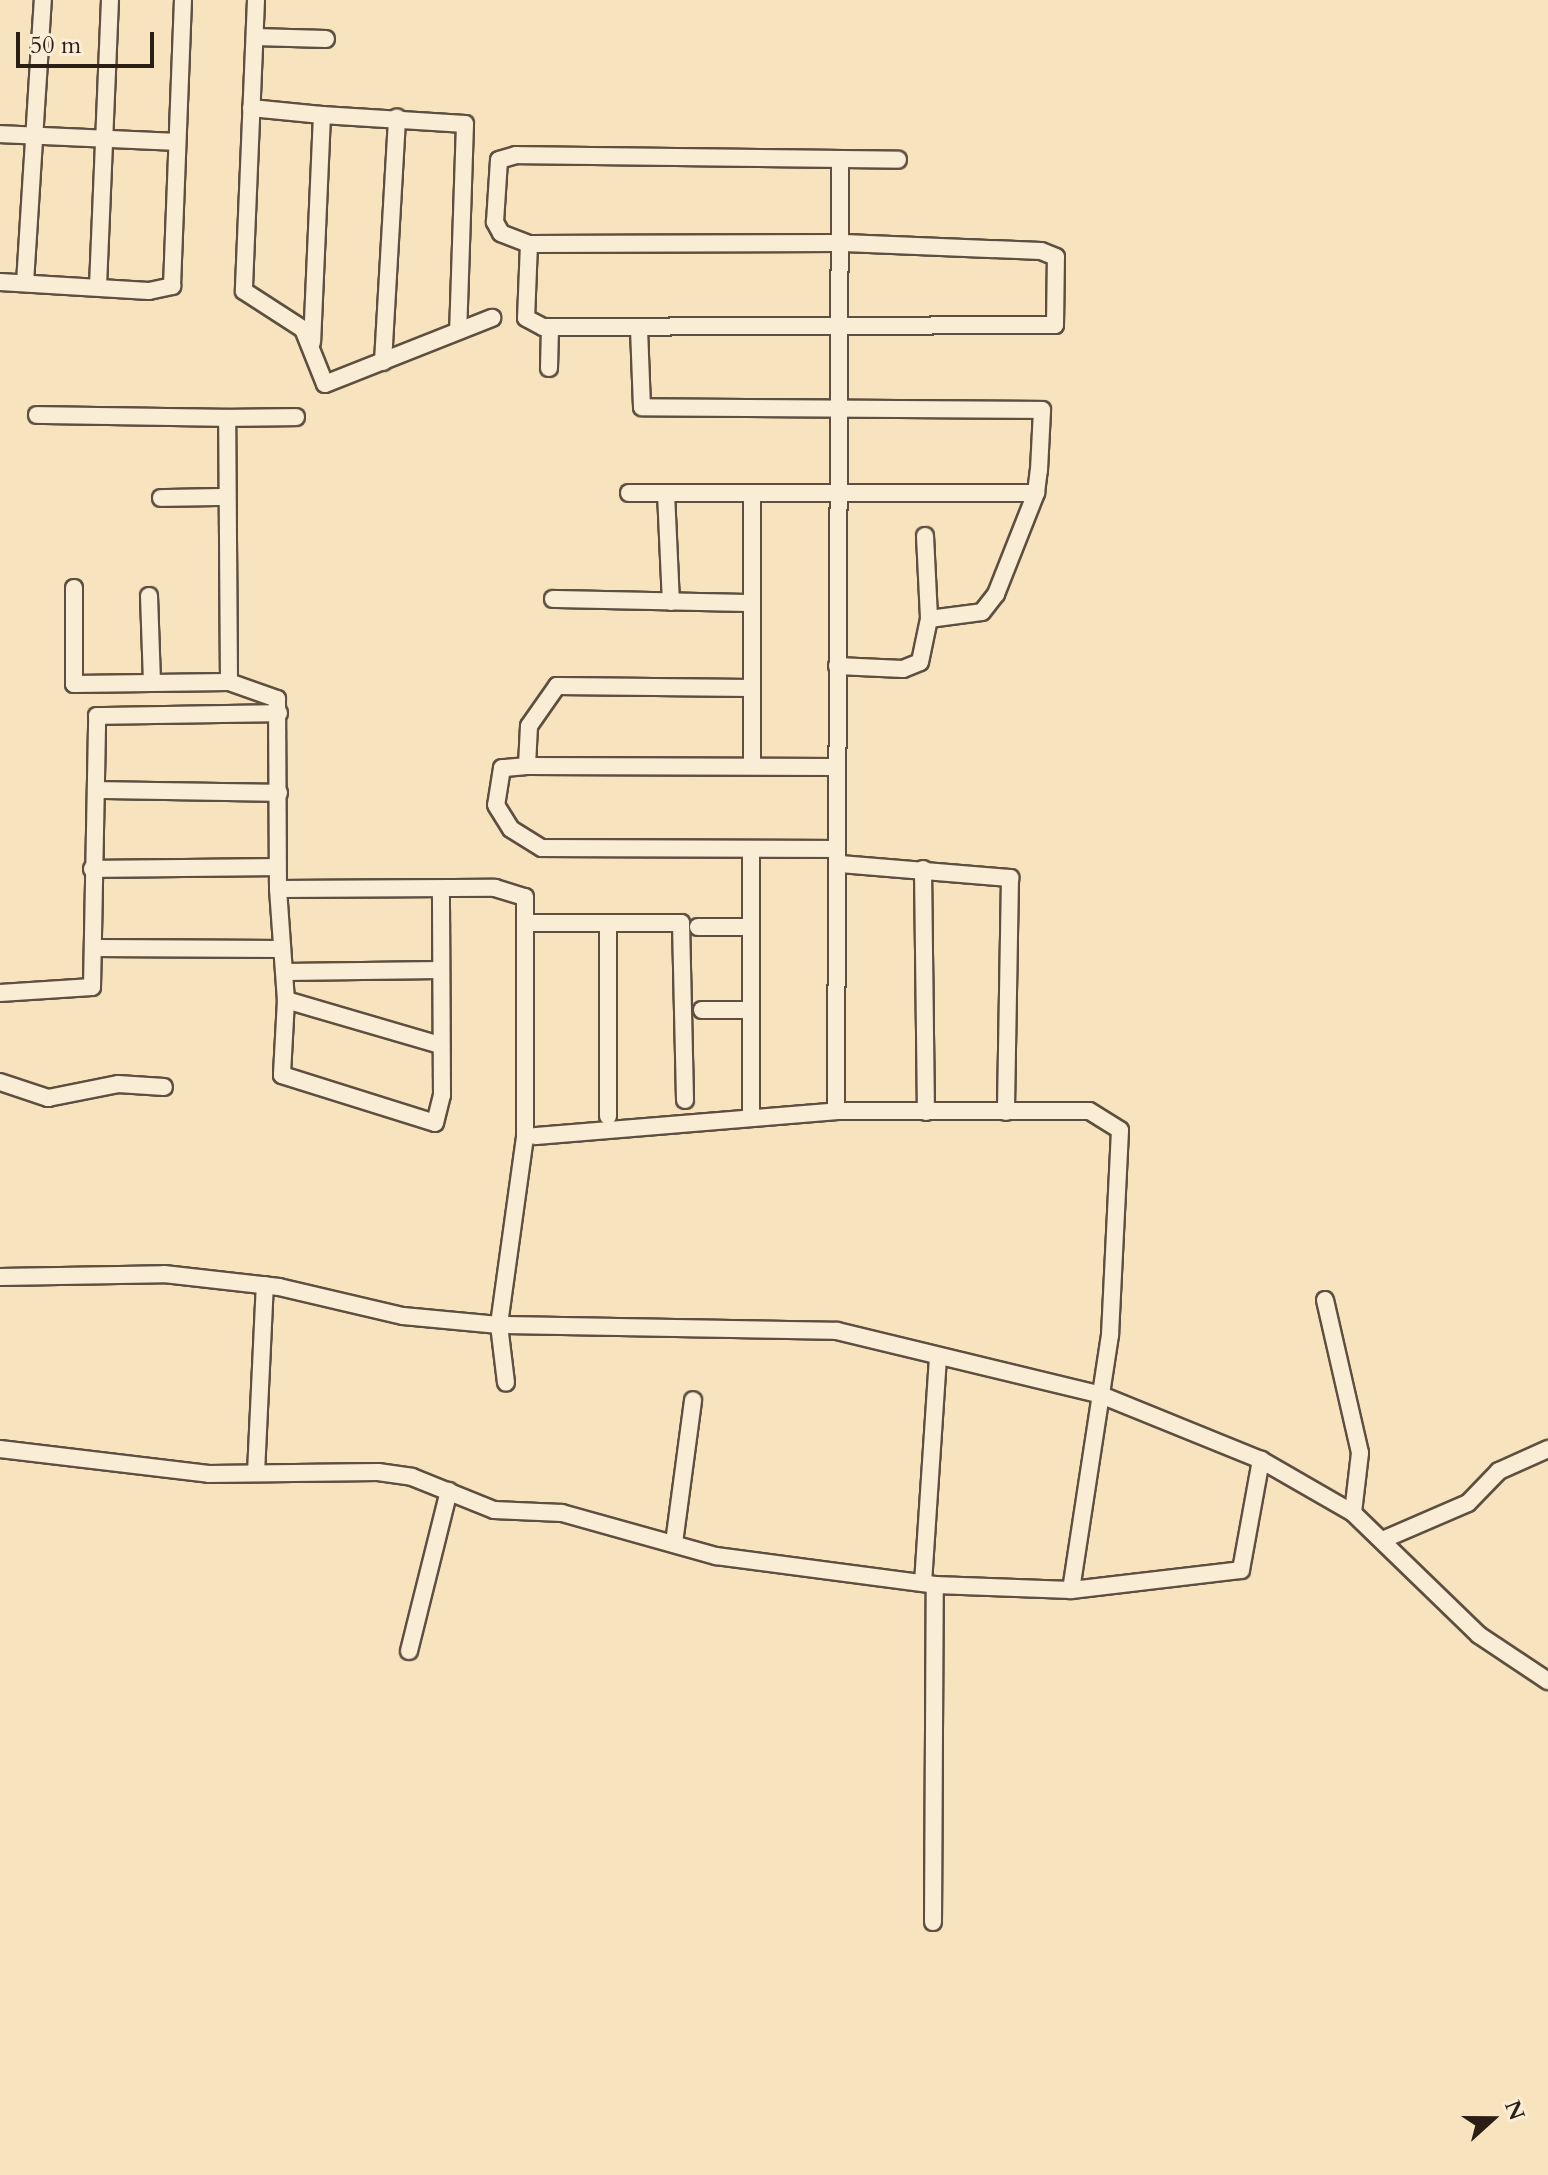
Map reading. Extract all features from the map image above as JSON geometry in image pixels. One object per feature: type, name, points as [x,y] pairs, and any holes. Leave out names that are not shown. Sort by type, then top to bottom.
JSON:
[{"type":"street","points":[[25,283],[43,0]]},
{"type":"street","points":[[98,286],[107,140],[110,0]]},
{"type":"street","points":[[0,282],[172,286],[183,0]]},
{"type":"street","points":[[256,0],[242,289],[312,342]]},
{"type":"street","points":[[255,37],[326,39]]},
{"type":"street","points":[[251,108],[322,115],[459,118],[470,134],[458,331]]},
{"type":"street","points":[[322,115],[312,342],[321,383],[492,318]]},
{"type":"street","points":[[383,362],[397,117]]},
{"type":"street","points":[[0,134],[176,142]]},
{"type":"street","points":[[529,244],[526,318],[550,327],[1047,328],[1055,325],[1059,290],[1056,257],[1041,251],[838,243],[529,244],[501,233],[495,222],[494,180],[506,156],[898,160]]},
{"type":"street","points":[[836,1111],[836,409],[840,160]]},
{"type":"street","points":[[549,368],[550,327]]},
{"type":"street","points":[[639,328],[642,407],[1042,410],[1036,493],[982,612],[929,619]]},
{"type":"street","points":[[37,415],[296,417]]},
{"type":"street","points":[[227,418],[229,682]]},
{"type":"street","points":[[629,493],[1036,493]]},
{"type":"street","points":[[666,493],[671,602]]},
{"type":"street","points":[[752,493],[752,765]]},
{"type":"street","points":[[161,498],[227,497]]},
{"type":"street","points":[[837,666],[903,669],[920,662],[929,619],[925,536]]},
{"type":"street","points":[[74,588],[74,684],[229,682],[269,692],[279,713],[275,867],[286,1000],[282,1075],[435,1123],[441,1117],[441,890]]},
{"type":"street","points":[[149,596],[152,682]]},
{"type":"street","points":[[553,599],[751,603]]},
{"type":"street","points":[[527,766],[529,726],[557,686],[751,688]]},
{"type":"street","points":[[0,993],[89,989],[94,948],[92,869],[98,790],[97,716],[279,713]]},
{"type":"street","points":[[836,767],[502,768],[496,805],[530,844],[567,851],[751,850],[838,856],[923,869],[1000,872],[1013,885],[1006,1112]]},
{"type":"street","points":[[98,790],[279,793]]},
{"type":"street","points":[[751,850],[751,1113]]},
{"type":"street","points":[[92,869],[275,867]]},
{"type":"street","points":[[923,869],[926,1112]]},
{"type":"street","points":[[278,889],[514,889],[525,897],[524,1150],[499,1325],[506,1383]]},
{"type":"street","points":[[527,923],[608,924],[669,920],[685,930],[685,1100]]},
{"type":"street","points":[[608,924],[608,1116]]},
{"type":"street","points":[[698,927],[751,927]]},
{"type":"street","points":[[94,948],[281,949]]},
{"type":"street","points":[[285,972],[440,970]]},
{"type":"street","points":[[286,1000],[440,1045]]},
{"type":"street","points":[[702,1010],[751,1010]]},
{"type":"street","points":[[0,1082],[48,1098],[118,1084],[164,1087]]},
{"type":"street","points":[[535,1136],[751,1113],[836,1111],[1089,1111],[1120,1130],[1124,1158],[1101,1395],[1071,1590]]},
{"type":"street","points":[[0,1277],[164,1274],[265,1285],[365,1311],[499,1325],[763,1325],[863,1335],[1101,1395],[1261,1460],[1353,1513],[1387,1538],[1479,1635],[1548,1681]]},
{"type":"street","points":[[256,1473],[265,1285]]},
{"type":"street","points":[[1325,1300],[1360,1453],[1353,1513]]},
{"type":"street","points":[[933,1922],[929,1584],[938,1356]]},
{"type":"street","points":[[674,1543],[693,1400]]},
{"type":"street","points":[[0,1449],[256,1473],[378,1472],[449,1491],[494,1510],[562,1513],[716,1556],[929,1584],[1071,1590],[1241,1570],[1261,1460]]},
{"type":"street","points":[[1387,1538],[1468,1503],[1499,1471],[1548,1449]]},
{"type":"street","points":[[409,1651],[449,1491]]}]
